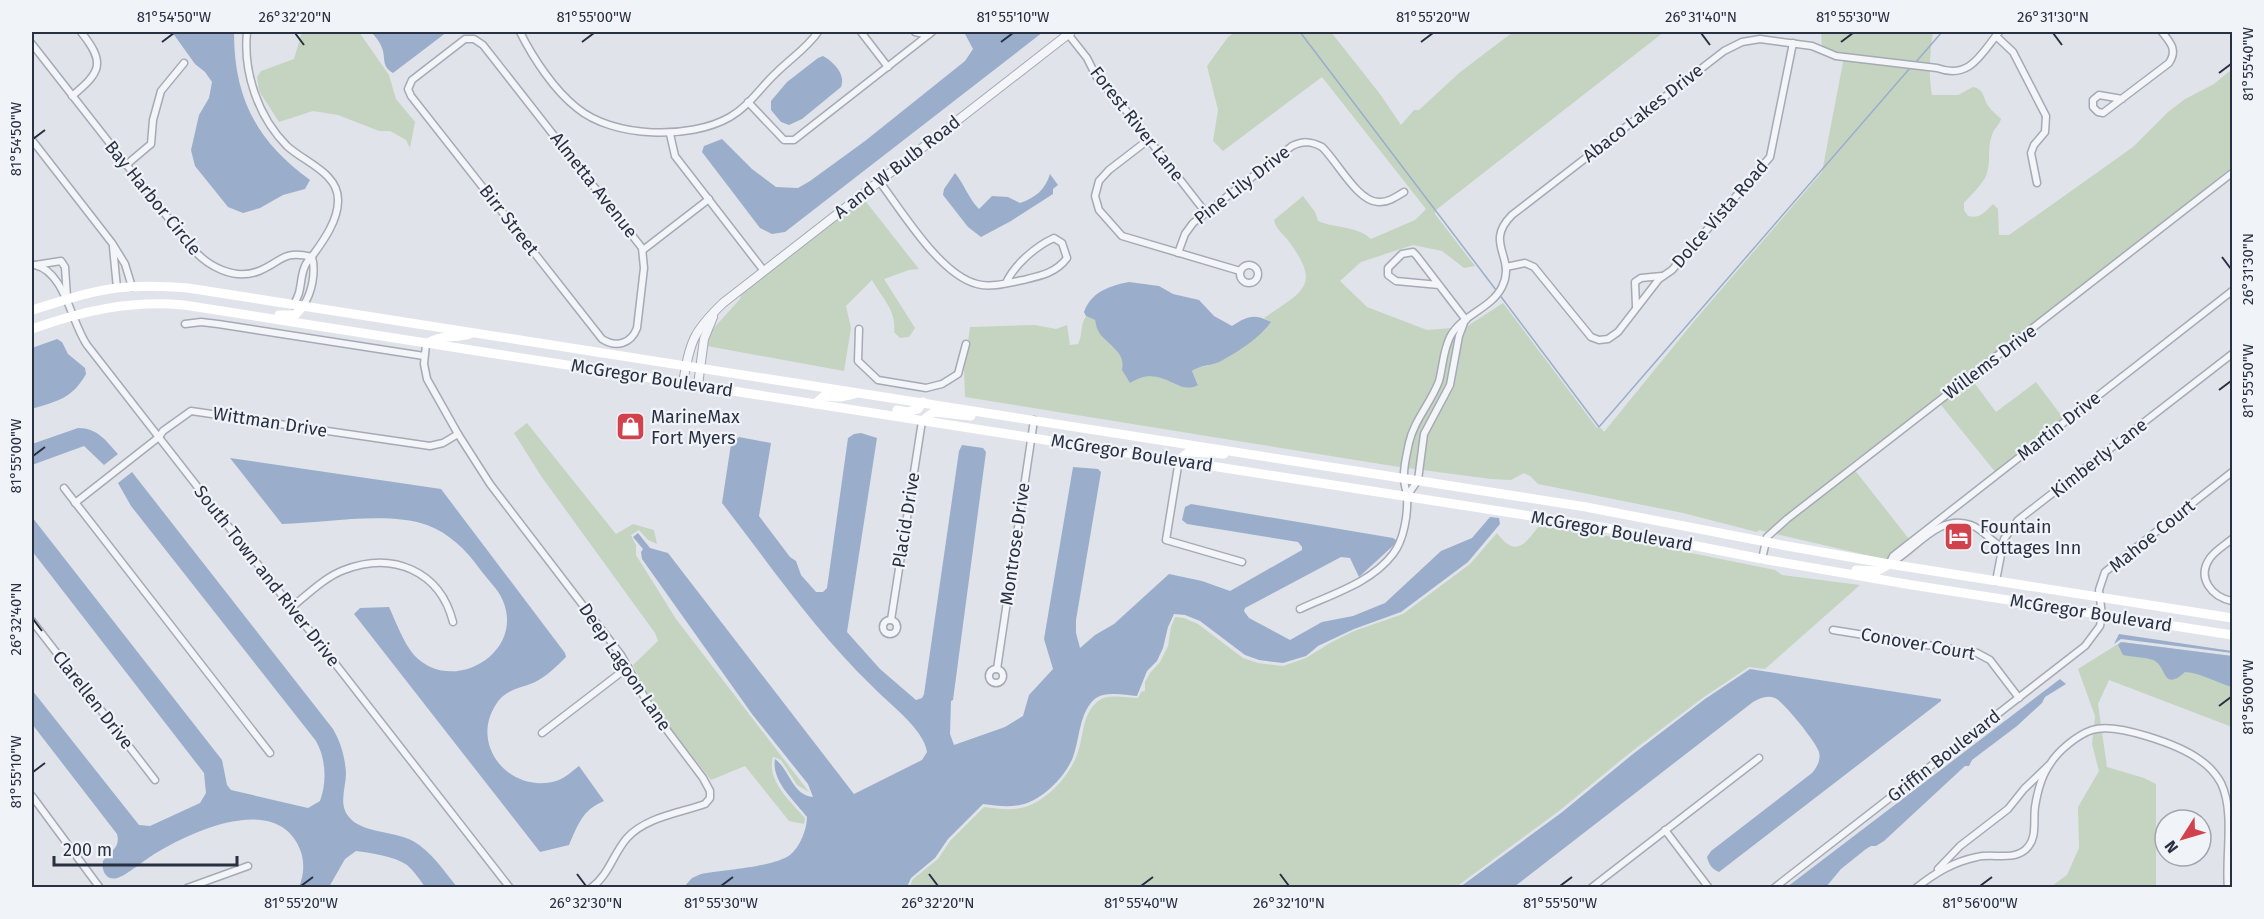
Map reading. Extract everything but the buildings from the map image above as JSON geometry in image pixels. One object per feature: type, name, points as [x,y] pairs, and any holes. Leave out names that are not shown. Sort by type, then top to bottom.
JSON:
[{"type":"main road","name":"McGregor Boulevard","points":[[32,310],[67,299],[117,288],[187,287],[1586,507],[1889,564],[2232,618]]},
{"type":"main road","name":"McGregor Boulevard","points":[[32,329],[72,315],[102,308],[162,303],[249,315],[1601,527],[1762,559],[2232,635]]},
{"type":"main road","points":[[249,315],[295,315],[303,306]]},
{"type":"main road","points":[[426,344],[438,336],[458,338],[472,333]]},
{"type":"main road","points":[[815,404],[824,396],[840,397],[859,393]]},
{"type":"main road","points":[[850,408],[858,405],[908,412],[918,409],[922,402]]},
{"type":"main road","points":[[922,420],[934,412],[976,417],[988,413]]},
{"type":"main road","points":[[1179,460],[1189,452],[1222,455],[1238,452]]},
{"type":"main road","points":[[1809,567],[1819,565],[1872,572],[1883,569],[1889,564]]},
{"type":"street","points":[[72,96],[91,81],[98,62],[92,45],[81,32]]},
{"type":"street","points":[[247,32],[249,73],[267,120],[286,145],[326,175],[336,190],[338,203],[336,213],[328,232],[305,265],[300,293],[293,305]]},
{"type":"street","points":[[520,32],[544,71],[577,109],[601,122],[670,134],[692,131],[718,123],[748,102],[773,75],[810,43],[818,32]]},
{"type":"street","points":[[861,32],[888,67]]},
{"type":"street","points":[[915,32],[930,33]]},
{"type":"street","points":[[2122,99],[2169,63],[2173,57],[2174,47],[2162,32]]},
{"type":"street","points":[[748,102],[784,140],[794,140],[930,33]]},
{"type":"street","name":"Forest River Lane","points":[[1070,33],[1096,76],[1206,213]]},
{"type":"street","name":"A and W Bulb Road","points":[[683,383],[690,346],[696,333],[702,323],[723,303],[1070,33]]},
{"type":"street","points":[[1997,34],[2013,52],[2046,116],[2045,132],[2034,145],[2031,153],[2037,183]]},
{"type":"street","name":"Abaco Lakes Drive","points":[[1506,267],[1499,239],[1503,226],[1512,215],[1724,51],[1751,40],[1793,43],[1812,46],[1836,57],[1931,67],[1952,72],[1963,71],[1972,64],[1997,34]]},
{"type":"street","name":"Birr Street","points":[[474,39],[465,39],[458,43],[412,80],[408,89],[411,96],[602,339],[615,344]]},
{"type":"street","name":"Almetta Avenue","points":[[474,39],[483,45],[643,250],[644,268],[637,328],[631,338],[624,343],[615,344]]},
{"type":"street","name":"Dolce Vista Road","points":[[1506,267],[1525,263],[1534,267],[1586,332],[1599,340],[1608,339],[1618,332],[1663,276],[1672,270],[1770,157],[1793,43]]},
{"type":"street","name":"Bay Harbor Circle","points":[[32,44],[195,252],[213,266],[247,274],[288,255],[312,257]]},
{"type":"street","points":[[126,165],[151,144],[153,120],[161,91],[183,63]]},
{"type":"street","points":[[670,134],[675,156],[764,271]]},
{"type":"street","points":[[32,140],[112,243],[125,264],[132,287]]},
{"type":"street","points":[[1148,140],[1103,175],[1096,188],[1096,203],[1103,215],[1122,236],[1240,272]]},
{"type":"street","name":"Pine Lily Drive","points":[[1178,253],[1188,228],[1292,146],[1307,142],[1322,147],[1365,197],[1372,201],[1385,201],[1404,192]]},
{"type":"street","name":"Willems Drive","points":[[1764,542],[1769,534],[1787,519],[2232,173]]},
{"type":"street","points":[[879,181],[947,268],[977,284],[1005,283],[1043,276],[1067,258],[1062,243],[1054,238],[1045,243],[1014,269],[1005,283]]},
{"type":"street","points":[[643,250],[709,199]]},
{"type":"street","points":[[112,243],[117,288]]},
{"type":"street","points":[[1439,285],[1396,281],[1388,275],[1388,268],[1402,254],[1413,252],[1439,285],[1466,320]]},
{"type":"street","points":[[303,306],[310,297],[314,264],[312,257]]},
{"type":"street","points":[[33,266],[56,260],[63,264],[67,299]]},
{"type":"street","name":"South Town and River Drive","points":[[33,266],[46,270],[67,299],[87,345],[510,888]]},
{"type":"street","points":[[1300,609],[1367,577],[1388,560],[1398,547],[1407,496],[1404,478],[1412,433],[1439,381],[1450,336],[1460,324],[1499,293],[1504,284],[1506,267]]},
{"type":"street","name":"Dolce Vista Road","points":[[1635,309],[1635,282],[1641,278],[1663,276]]},
{"type":"street","name":"Martin Drive","points":[[1889,564],[1893,556],[2232,291]]},
{"type":"street","name":"A and W Bulb Road","points":[[698,385],[707,329],[711,319],[723,303]]},
{"type":"street","points":[[1407,496],[1418,480],[1424,434],[1447,393],[1453,376],[1459,336],[1466,320]]},
{"type":"street","points":[[185,324],[201,322],[218,324],[424,356]]},
{"type":"street","points":[[859,330],[858,361],[878,380],[926,388],[942,384],[958,374],[966,344]]},
{"type":"street","name":"Deep Lagoon Lane","points":[[426,344],[424,356],[427,380],[458,434],[490,484],[628,667],[651,709],[703,778],[710,791],[710,798],[705,804],[660,819],[632,833],[621,846],[602,879],[591,888]]},
{"type":"street","name":"Kimberly Lane","points":[[1996,581],[2002,547],[2008,532],[2018,520],[2232,354]]},
{"type":"street","points":[[922,402],[926,388]]},
{"type":"street","name":"Wittman Drive","points":[[75,503],[185,414],[199,411],[423,445],[437,445],[458,434]]},
{"type":"street","name":"Placid Drive","points":[[891,620],[922,420]]},
{"type":"street","name":"Montrose Drive","points":[[997,669],[1034,420]]},
{"type":"street","points":[[1179,460],[1166,540],[1242,562]]},
{"type":"street","name":"Mahoe Court","points":[[2102,615],[2099,590],[2105,572],[2232,472]]},
{"type":"street","points":[[64,488],[270,753]]},
{"type":"street","points":[[1889,564],[1899,559],[1940,526],[1954,521],[1979,529],[2002,547]]},
{"type":"street","points":[[2232,539],[2210,558],[2205,573],[2208,586],[2213,592],[2219,597],[2232,601]]},
{"type":"street","points":[[1762,559],[1764,542]]},
{"type":"street","points":[[292,607],[329,578],[344,570],[390,564],[409,568],[434,584],[443,596],[453,622]]},
{"type":"street","name":"Griffin Boulevard","points":[[1774,888],[2085,646],[2100,626],[2102,615]]},
{"type":"street","name":"Clarellen Drive","points":[[32,621],[155,780]]},
{"type":"street","name":"Conover Court","points":[[1833,630],[1977,653],[1990,660],[2019,698]]},
{"type":"street","points":[[542,733],[628,667]]},
{"type":"street","points":[[1916,888],[1960,846],[1997,819],[2033,779],[2079,736],[2093,730],[2116,728],[2186,751],[2213,770],[2224,790],[2227,804],[2228,888]]},
{"type":"street","points":[[1591,888],[1759,758]]},
{"type":"street","points":[[1933,874],[1978,856],[2013,856],[2028,848],[2035,833],[2036,798],[2050,764]]},
{"type":"street","points":[[2224,790],[2232,788]]},
{"type":"street","points":[[32,796],[100,888]]},
{"type":"street","points":[[1665,830],[1709,888]]},
{"type":"street","points":[[187,888],[248,866]]},
{"type":"green space","points":[[302,32],[359,32],[389,75],[396,99],[415,122],[410,148],[406,140],[390,131],[379,131],[338,115],[313,111],[279,122],[259,91],[257,77],[261,71],[294,59]]},
{"type":"green space","points":[[1235,32],[1331,32],[1380,94],[1401,125],[1414,110],[1419,110],[1459,73],[1513,32],[1664,32],[1436,210],[1435,214],[1475,266],[1464,268],[1442,251],[1413,245],[1361,262],[1340,281],[1367,307],[1427,330],[1466,327],[1503,303],[1597,428],[1601,428],[1604,432],[1695,320],[1822,172],[1844,57],[1822,48],[1821,32],[1933,32],[1930,63],[1932,95],[1958,95],[1973,87],[1977,88],[1982,92],[1989,107],[2001,119],[1991,140],[1986,177],[1964,203],[1964,210],[1968,216],[1972,217],[1982,214],[1993,204],[1998,209],[1999,235],[2009,235],[2133,147],[2168,112],[2185,99],[2214,84],[2232,69],[2232,167],[1970,377],[1996,412],[2036,382],[2067,423],[1996,473],[1937,400],[1850,464],[1909,539],[1888,560],[1759,530],[1757,532],[1683,513],[1538,484],[1524,473],[1511,480],[1399,467],[965,397],[964,370],[970,327],[1035,325],[1056,329],[1067,325],[1070,345],[1078,344],[1086,316],[1095,320],[1099,332],[1114,346],[1137,378],[1149,375],[1159,376],[1179,386],[1198,384],[1192,371],[1197,367],[1207,366],[1266,329],[1270,322],[1264,318],[1298,294],[1304,286],[1306,278],[1304,267],[1274,220],[1303,196],[1315,212],[1318,221],[1353,229],[1371,239],[1415,220],[1426,209],[1322,77],[1223,151],[1213,141],[1218,110],[1207,66],[1228,37]]},
{"type":"green space","points":[[863,198],[919,269],[884,279],[915,328],[909,337],[900,338],[894,332],[891,311],[872,280],[846,306],[851,328],[844,371],[707,346],[712,330],[740,299],[741,293]]},
{"type":"green space","points":[[527,423],[616,534],[633,524],[654,530],[657,544],[648,540],[639,530],[631,535],[636,545],[636,555],[676,619],[809,792],[797,785],[781,760],[773,757],[772,766],[776,782],[805,818],[804,824],[789,821],[745,766],[711,780],[653,707],[633,665],[658,641],[655,633],[541,476],[514,433]]},
{"type":"green space","points":[[1553,525],[1775,570],[1782,575],[1860,585],[1765,669],[1749,667],[1704,697],[1631,752],[1559,811],[1456,887],[910,886],[913,879],[938,859],[950,841],[984,807],[1010,809],[1025,807],[1042,799],[1058,785],[1075,760],[1086,719],[1092,707],[1101,699],[1138,698],[1141,692],[1145,691],[1145,682],[1160,662],[1168,646],[1175,617],[1198,624],[1243,658],[1258,663],[1283,666],[1306,658],[1354,631],[1403,614],[1470,564],[1497,533],[1514,547],[1524,544],[1538,527]]},
{"type":"green space","points":[[2121,642],[2232,656],[2232,727],[2109,680],[2098,704],[2107,767],[2156,784],[2156,808],[2153,808],[2153,868],[2156,868],[2156,887],[2049,888],[2067,875],[2079,848],[2078,807],[2099,771],[2092,744],[2095,716],[2078,669]]},
{"type":"water","points":[[172,32],[234,32],[238,78],[252,116],[276,150],[310,180],[305,189],[283,195],[260,208],[243,213],[228,207],[195,166],[191,150],[199,115],[209,98],[212,82],[195,64]]},
{"type":"water","points":[[371,32],[447,32],[393,73],[387,68],[381,46]]},
{"type":"water","points":[[964,32],[1043,32],[785,232],[772,234],[760,228],[702,152],[704,146],[722,139],[752,169],[776,187],[798,188],[865,141],[965,61],[973,49]]},
{"type":"water","points":[[823,56],[838,69],[842,78],[841,87],[802,119],[789,125],[781,122],[771,110],[771,101],[787,82]]},
{"type":"water","points":[[955,173],[979,209],[992,196],[1008,197],[1020,203],[1030,199],[1039,193],[1050,174],[1058,185],[1053,189],[1053,194],[981,237],[968,227],[943,195],[944,189]]},
{"type":"water","points":[[1129,282],[1159,286],[1173,294],[1199,300],[1214,316],[1232,326],[1251,317],[1260,317],[1271,322],[1254,339],[1232,354],[1219,362],[1192,371],[1198,385],[1183,387],[1151,376],[1130,383],[1122,370],[1123,364],[1119,354],[1100,334],[1095,320],[1086,316],[1084,312],[1091,299],[1102,291]]},
{"type":"water","points":[[57,339],[62,342],[68,354],[85,368],[86,374],[75,389],[63,398],[32,409],[32,348]]},
{"type":"water","points":[[78,428],[96,433],[118,454],[104,465],[84,446],[32,465],[32,444]]},
{"type":"water","points":[[861,433],[877,438],[847,632],[880,669],[916,700],[922,698],[924,694],[959,451],[962,445],[983,448],[986,452],[953,700],[951,701],[950,734],[954,745],[1005,727],[1023,716],[1029,695],[1053,669],[1044,639],[1073,467],[1098,469],[1101,472],[1076,620],[1076,633],[1080,648],[1095,635],[1114,624],[1169,574],[1202,581],[1230,591],[1302,550],[1298,542],[1187,524],[1182,520],[1185,507],[1191,504],[1396,540],[1395,544],[1359,577],[1350,558],[1341,557],[1245,608],[1244,611],[1249,618],[1290,640],[1322,622],[1353,616],[1385,603],[1441,551],[1472,538],[1490,517],[1499,518],[1500,524],[1468,562],[1401,612],[1354,629],[1318,646],[1306,656],[1283,663],[1259,660],[1245,655],[1200,621],[1185,615],[1174,614],[1163,648],[1157,661],[1147,671],[1137,696],[1105,695],[1096,698],[1090,704],[1083,718],[1070,764],[1053,786],[1039,797],[1024,804],[998,806],[983,804],[948,839],[935,858],[911,878],[907,887],[684,887],[692,878],[701,874],[782,859],[790,855],[800,843],[807,817],[780,783],[775,759],[800,792],[813,797],[808,784],[752,714],[642,559],[643,549],[633,537],[638,533],[650,548],[668,553],[854,794],[922,760],[927,752],[920,735],[913,726],[832,644],[722,503],[731,444],[739,437],[771,443],[759,516],[790,557],[796,561],[801,575],[816,592],[823,592],[827,588],[848,438]]},
{"type":"water","points":[[230,458],[441,489],[565,653],[566,657],[546,675],[502,696],[489,722],[488,737],[491,751],[499,764],[510,774],[524,781],[539,783],[556,781],[579,766],[604,801],[586,814],[569,845],[540,852],[354,614],[360,608],[389,607],[410,650],[430,667],[447,671],[465,670],[481,663],[495,652],[504,637],[507,620],[501,597],[468,555],[443,533],[427,525],[411,521],[375,518],[282,524]]},
{"type":"water","points":[[132,472],[333,729],[345,761],[343,801],[349,817],[362,826],[406,838],[420,845],[457,887],[425,887],[412,870],[402,862],[382,855],[356,851],[345,859],[329,887],[299,887],[303,865],[302,854],[297,843],[285,829],[268,821],[250,820],[230,822],[189,836],[156,853],[121,877],[113,879],[105,874],[103,861],[116,846],[117,834],[32,724],[32,690],[139,825],[150,826],[200,803],[206,793],[204,773],[32,551],[32,517],[222,760],[227,785],[231,790],[308,808],[320,801],[324,778],[324,763],[316,741],[131,506],[118,483]]},
{"type":"water","points":[[2119,634],[2232,651],[2232,653],[2121,639],[2114,644]]},
{"type":"water","points":[[2121,642],[2232,656],[2232,687],[2185,672],[2178,678],[2168,679],[2161,667],[2153,660],[2123,655],[2118,645]]},
{"type":"water","points":[[1750,669],[1941,699],[1941,701],[1719,872],[1713,868],[1707,857],[1711,851],[1812,773],[1818,763],[1817,747],[1792,714],[1775,698],[1764,697],[1753,702],[1514,887],[1460,887],[1561,813],[1705,699]]},
{"type":"water","points":[[2060,679],[2066,684],[2045,697],[2042,703],[2017,726],[1972,760],[1969,766],[1965,766],[1884,841],[1866,849],[1841,869],[1826,887],[1787,887]]},
{"type":"waterway","points":[[1300,32],[1496,290]]},
{"type":"waterway","points":[[1915,63],[1942,32]]},
{"type":"waterway","points":[[1499,294],[1599,427],[1910,68]]},
{"type":"place","name":"MarineMax Fort Myers","points":[[630,427]]},
{"type":"place","name":"Fountain Cottages Inn","points":[[1959,537]]}]
